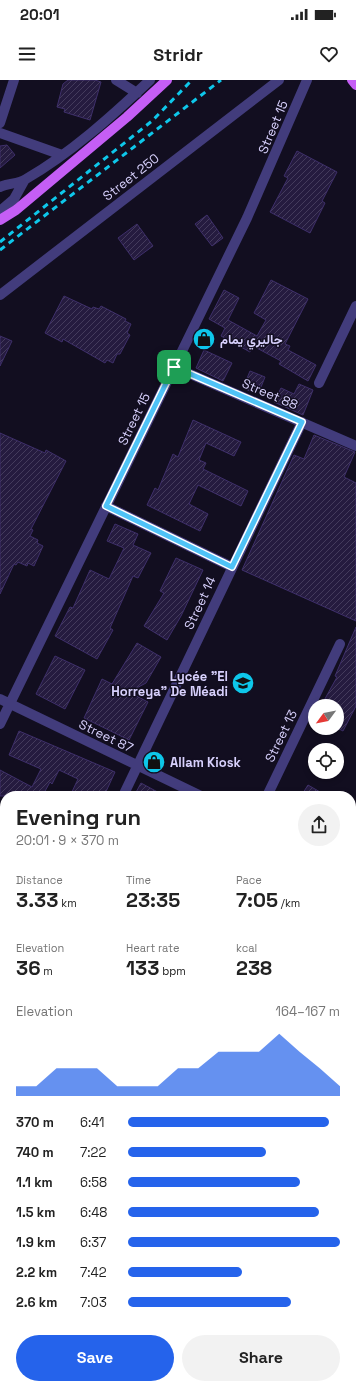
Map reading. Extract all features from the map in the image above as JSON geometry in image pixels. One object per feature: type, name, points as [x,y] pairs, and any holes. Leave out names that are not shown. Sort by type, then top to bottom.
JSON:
[{"type":"main road","points":[[0,220],[16,210],[127,117],[167,80]]},
{"type":"main road","points":[[352,80],[356,85]]},
{"type":"street","points":[[0,123],[14,80]]},
{"type":"street","points":[[116,80],[137,93]]},
{"type":"street","points":[[0,187],[24,181],[62,155],[137,93],[150,80]]},
{"type":"street","name":"Street 250","points":[[0,295],[278,80]]},
{"type":"street","name":"Street 15","points":[[0,724],[5,701],[106,506],[247,218],[307,80]]},
{"type":"street","points":[[0,133],[62,155]]},
{"type":"street","points":[[0,211],[14,199],[24,181]]},
{"type":"street","points":[[319,383],[356,306]]},
{"type":"street","name":"Street 88","points":[[174,367],[356,446]]},
{"type":"street","name":"Street 14","points":[[125,791],[302,422]]},
{"type":"street","points":[[106,506],[232,567]]},
{"type":"street","name":"Street 13","points":[[269,791],[340,644]]},
{"type":"street","name":"Street 87","points":[[5,701],[191,791]]},
{"type":"building","points":[[68,80],[95,80],[101,82],[90,120],[64,112],[65,109],[57,107],[63,84]]},
{"type":"building","points":[[7,145],[15,155],[0,168],[0,146]]},
{"type":"building","points":[[297,151],[337,172],[322,201],[325,203],[310,233],[270,212],[288,178],[284,176]]},
{"type":"building","points":[[207,215],[223,238],[212,246],[195,224]]},
{"type":"building","points":[[137,224],[153,246],[134,260],[118,238]]},
{"type":"building","points":[[271,280],[308,299],[285,344],[290,346],[288,350],[316,365],[308,381],[279,364],[281,361],[253,346],[250,352],[221,336],[225,328],[209,319],[224,290],[239,298],[228,320],[257,336],[266,320],[254,313]]},
{"type":"building","points":[[64,296],[92,309],[93,307],[99,309],[101,306],[126,319],[125,321],[131,324],[127,333],[130,335],[120,354],[117,354],[113,363],[107,360],[105,363],[63,339],[62,342],[45,333]]},
{"type":"building","points":[[0,336],[12,341],[0,366]]},
{"type":"building","points":[[204,350],[232,363],[223,381],[196,368]]},
{"type":"building","points":[[250,371],[265,377],[261,387],[258,385],[255,393],[243,388]]},
{"type":"building","points":[[299,384],[313,390],[303,415],[274,402],[281,388],[294,394]]},
{"type":"building","points":[[193,420],[241,442],[234,456],[206,443],[199,460],[206,463],[203,469],[248,491],[241,506],[198,485],[189,504],[208,514],[200,531],[147,505],[155,488],[158,490],[173,454],[178,457]]},
{"type":"building","points":[[0,433],[45,453],[46,450],[66,461],[31,529],[33,530],[30,536],[38,540],[37,543],[43,546],[34,566],[28,563],[27,566],[18,562],[16,565],[14,564],[0,594]]},
{"type":"building","points":[[314,435],[355,452],[344,477],[356,483],[356,621],[242,570],[294,455],[304,459]]},
{"type":"building","points":[[115,524],[138,534],[133,545],[151,553],[138,578],[133,576],[110,628],[113,630],[97,659],[55,636],[70,607],[73,608],[90,570],[109,579],[124,548],[107,541]]},
{"type":"building","points":[[176,558],[203,570],[181,616],[167,640],[144,626],[164,593],[160,591]]},
{"type":"building","points":[[356,627],[356,706],[344,729],[344,699],[325,699],[337,677],[335,676]]},
{"type":"building","points":[[137,643],[161,657],[146,683],[129,692],[148,702],[129,740],[84,718],[102,679],[112,684]]},
{"type":"building","points":[[55,656],[85,670],[65,709],[36,694]]},
{"type":"building","points":[[19,731],[115,772],[106,791],[72,791],[78,779],[59,770],[52,784],[50,782],[45,791],[0,791],[0,770],[32,787],[41,769],[9,755]]},
{"type":"building","points":[[141,783],[156,791],[137,791]]},
{"type":"building","points":[[308,785],[318,791],[304,791]]},
{"type":"railway","points":[[0,242],[152,121],[192,80]]},
{"type":"railway","points":[[0,250],[221,80]]},
{"type":"place","name":"جاليري يمام","points":[[204,339]]},
{"type":"place","name":"Lycée \"El Horreya\" De Méadi","points":[[243,683]]},
{"type":"place","name":"Allam Kiosk","points":[[154,762]]},
{"type":"route","points":[[174,367],[302,422],[232,567],[106,506],[174,367]]}]
